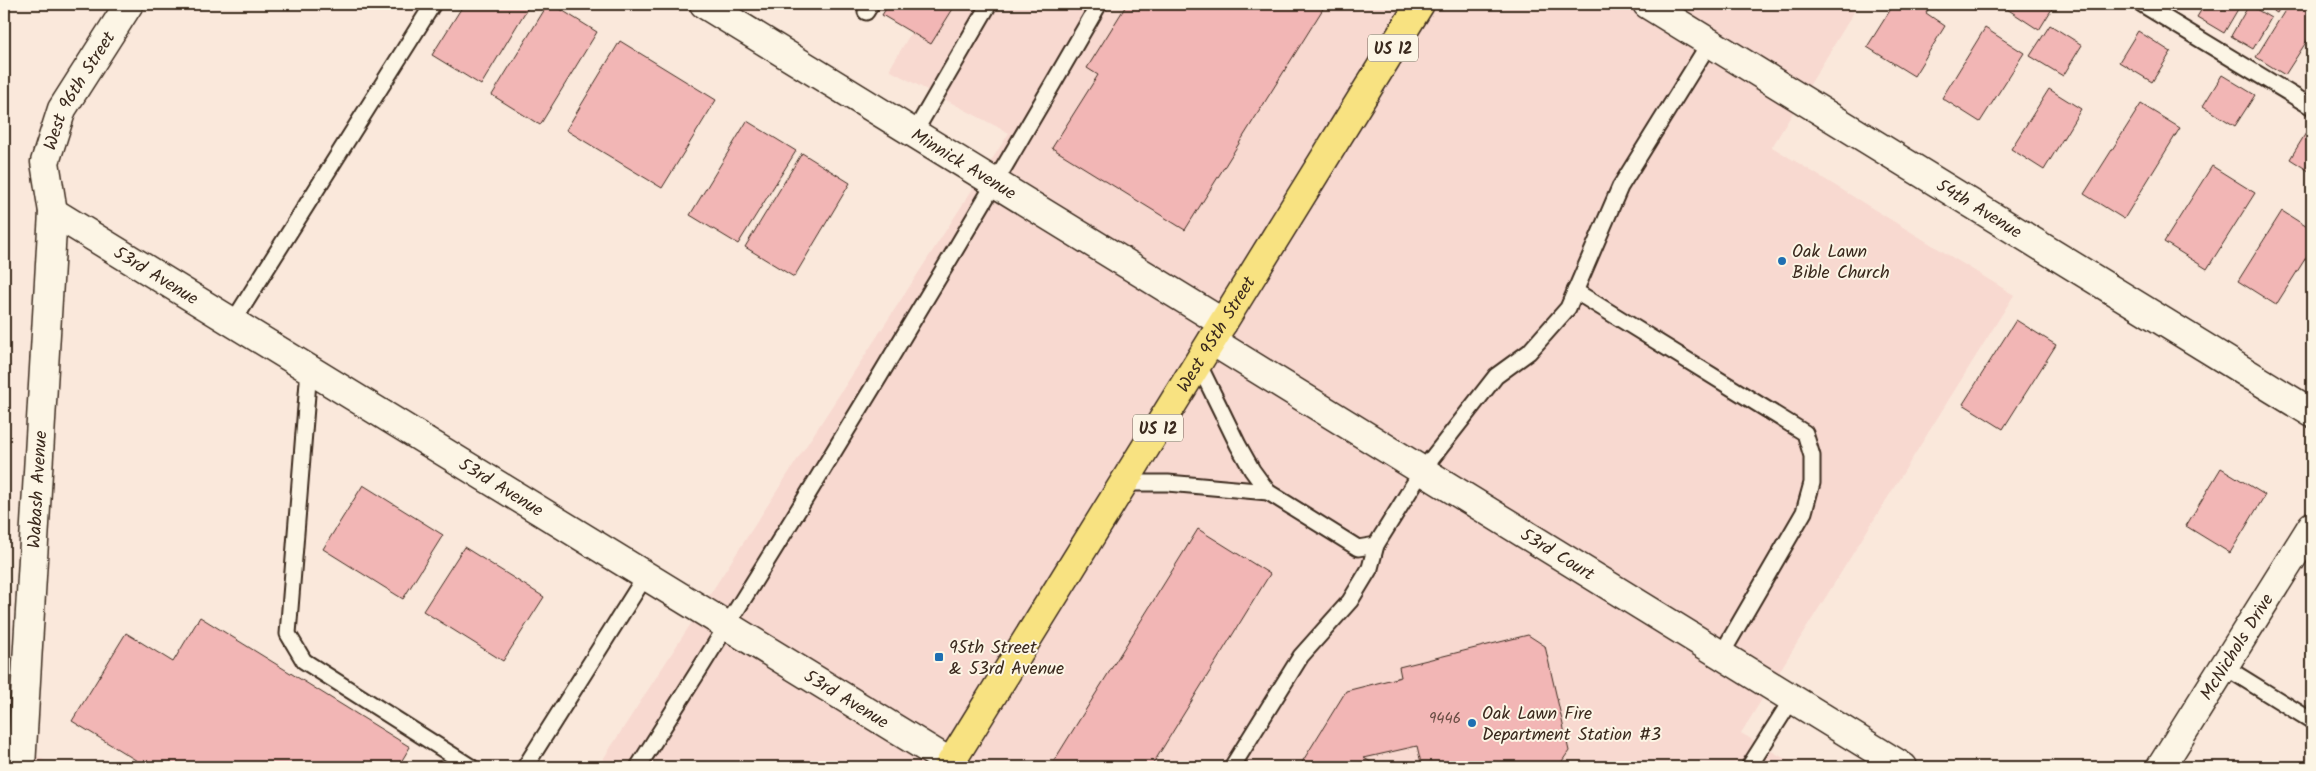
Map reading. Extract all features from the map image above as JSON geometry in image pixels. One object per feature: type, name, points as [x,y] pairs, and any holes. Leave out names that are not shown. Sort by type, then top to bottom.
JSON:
[{"type":"main road","name":"West 95th Street","points":[[949,765],[1420,4]]},
{"type":"street","name":"West 96th Street","points":[[53,212],[45,162],[62,109],[128,4]]},
{"type":"street","name":"Minnick Avenue","points":[[704,4],[995,184],[1211,343]]},
{"type":"street","name":"54th Avenue","points":[[1647,4],[2312,413]]},
{"type":"street","name":"53rd Avenue","points":[[53,212],[646,574],[949,765]]},
{"type":"street","name":"Wabash Avenue","points":[[21,767],[53,212]]},
{"type":"street","name":"53rd Court","points":[[1211,343],[1903,767]]},
{"type":"street","name":"McNichols Drive","points":[[2161,767],[2312,526]]},
{"type":"lane","points":[[233,322],[434,4]]},
{"type":"lane","points":[[914,133],[990,4]]},
{"type":"lane","points":[[638,767],[728,625],[995,184],[1099,4]]},
{"type":"lane","points":[[2142,4],[2312,107]]},
{"type":"lane","points":[[1232,767],[1301,656],[1350,601],[1370,568],[1376,545],[1422,471],[1496,376],[1529,352],[1568,308],[1620,187],[1710,42]]},
{"type":"lane","points":[[1575,291],[1805,433],[1812,456],[1812,483],[1804,512],[1721,655]]},
{"type":"lane","points":[[1211,343],[1238,445],[1268,492],[1358,548],[1376,545]]},
{"type":"lane","points":[[309,369],[288,634],[304,661],[470,767]]},
{"type":"lane","points":[[1124,483],[1168,483],[1268,492]]},
{"type":"lane","points":[[525,767],[646,574]]},
{"type":"lane","points":[[2225,667],[2312,721]]},
{"type":"lane","points":[[1749,767],[1792,699]]},
{"type":"shaded area","points":[[928,4],[1859,4],[1772,147],[2014,295],[1741,733],[1799,767],[598,767],[1009,133],[889,70]]},
{"type":"shaded area","points":[[4,736],[55,767],[4,767]]},
{"type":"building","points":[[464,4],[530,4],[481,85],[432,55]]},
{"type":"building","points":[[548,4],[552,4],[597,32],[540,125],[492,95]]},
{"type":"building","points":[[889,4],[956,4],[931,44],[882,15]]},
{"type":"building","points":[[1127,4],[1326,4],[1185,230],[1052,148],[1098,75],[1087,68]]},
{"type":"building","points":[[1894,4],[1931,4],[1926,13],[1945,26],[1914,76],[1867,47]]},
{"type":"building","points":[[2010,4],[2055,4],[2039,30],[2007,9]]},
{"type":"building","points":[[2205,4],[2241,4],[2224,33],[2197,17]]},
{"type":"building","points":[[2262,4],[2282,4],[2277,13]]},
{"type":"building","points":[[2289,4],[2312,4],[2312,33],[2285,75],[2256,57]]},
{"type":"building","points":[[2249,5],[2271,18],[2253,49],[2231,36]]},
{"type":"building","points":[[2050,25],[2082,45],[2063,76],[2030,56]]},
{"type":"building","points":[[1985,28],[2024,53],[1980,122],[1942,98]]},
{"type":"building","points":[[2138,31],[2171,52],[2152,82],[2119,62]]},
{"type":"building","points":[[620,41],[716,100],[662,188],[566,130]]},
{"type":"building","points":[[2222,75],[2255,95],[2235,126],[2203,106]]},
{"type":"building","points":[[2049,89],[2081,109],[2044,170],[2011,149]]},
{"type":"building","points":[[2141,104],[2180,128],[2124,219],[2084,194]]},
{"type":"building","points":[[747,121],[796,151],[738,244],[690,215]]},
{"type":"building","points":[[2309,128],[2312,129],[2312,173],[2290,159]]},
{"type":"building","points":[[802,153],[850,183],[794,277],[745,247]]},
{"type":"building","points":[[2212,166],[2255,193],[2207,269],[2164,242]]},
{"type":"building","points":[[2282,211],[2312,230],[2312,248],[2276,305],[2238,281]]},
{"type":"building","points":[[2016,320],[2056,345],[2003,429],[1963,404]]},
{"type":"building","points":[[2221,468],[2265,495],[2230,553],[2186,526]]},
{"type":"building","points":[[363,485],[443,535],[403,599],[323,549]]},
{"type":"building","points":[[1198,529],[1270,574],[1151,767],[1057,767],[1052,764]]},
{"type":"building","points":[[464,547],[544,597],[503,661],[423,611]]},
{"type":"building","points":[[200,617],[410,747],[398,767],[147,767],[72,721],[126,633],[173,662]]},
{"type":"building","points":[[1528,635],[1545,646],[1569,751],[1560,764],[1546,767],[1422,767],[1417,746],[1364,758],[1379,767],[1299,767],[1346,691],[1401,677],[1399,667]]},
{"type":"place","name":"Oak Lawn Bible Church","points":[[1782,261]]},
{"type":"place","name":"95th Street & 53rd Avenue","points":[[939,657]]},
{"type":"place","name":"Oak Lawn Fire Department Station #3","points":[[1472,723]]}]
